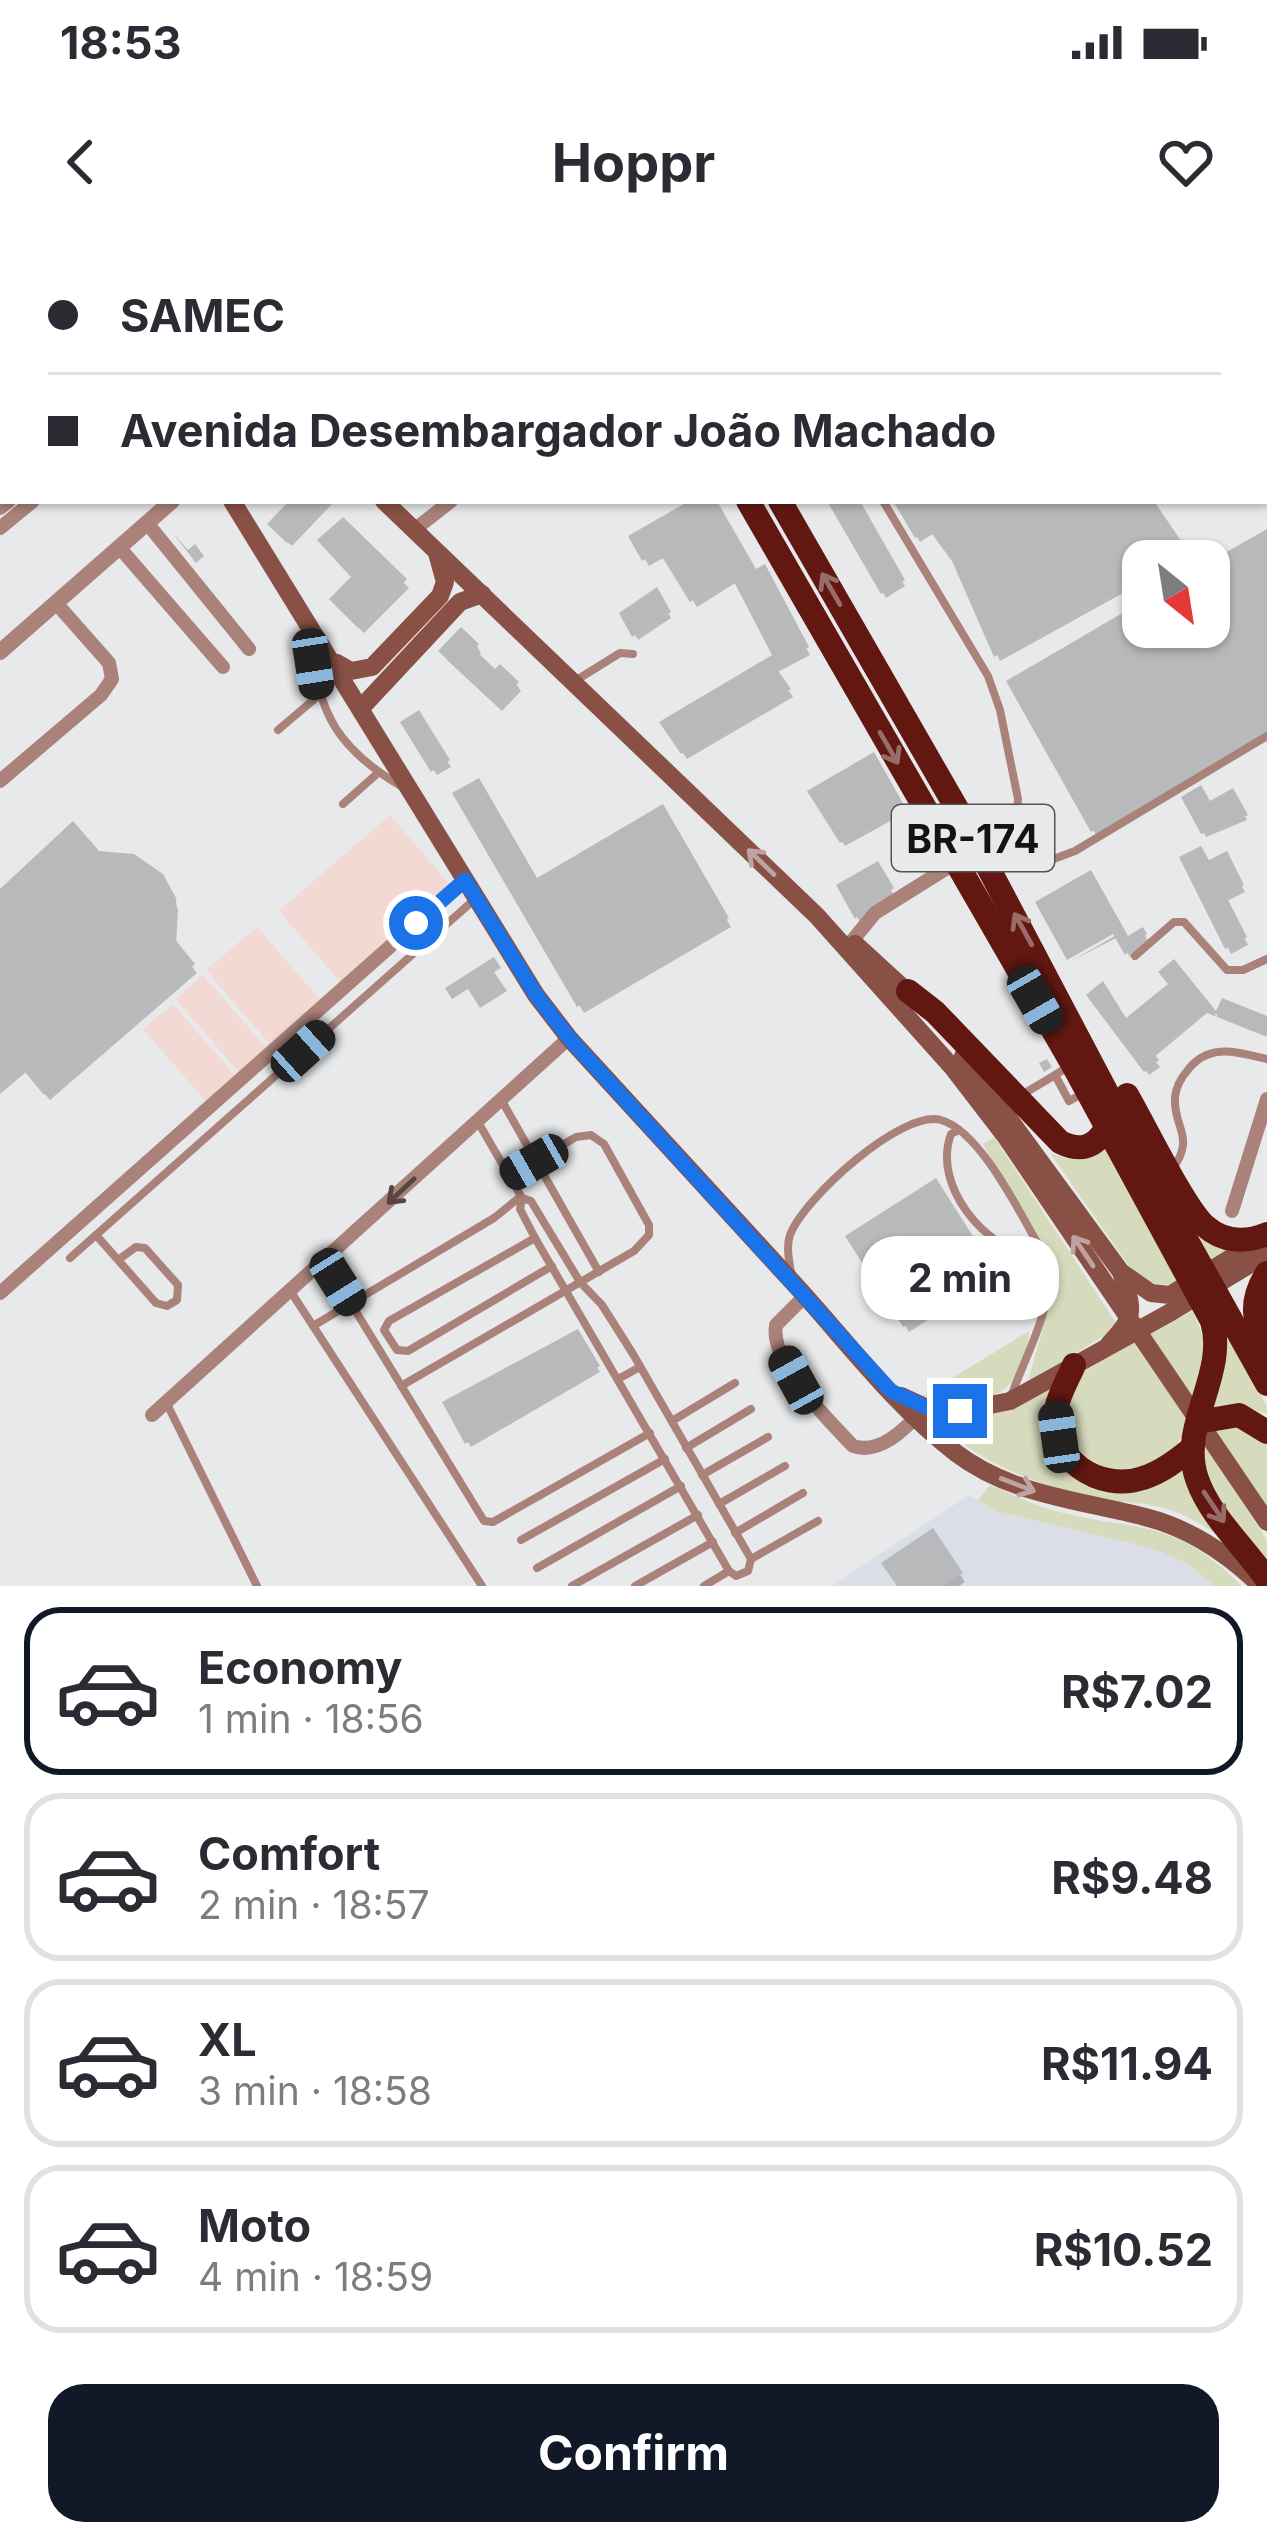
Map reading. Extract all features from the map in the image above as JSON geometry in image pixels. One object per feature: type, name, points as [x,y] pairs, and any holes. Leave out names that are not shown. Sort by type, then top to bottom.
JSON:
[{"type":"highway","name":"BR-174","points":[[750,504],[955,863],[1064,1070],[1087,1091],[1106,1128],[1156,1181]]},
{"type":"highway","name":"BR-174","points":[[782,504],[1043,966],[1224,1323],[1267,1384]]},
{"type":"highway","points":[[908,991],[935,1012],[1060,1142],[1071,1147],[1092,1145],[1106,1128]]},
{"type":"highway","points":[[1156,1181],[1214,1232],[1245,1240],[1267,1235]]},
{"type":"highway","points":[[1267,1273],[1257,1288],[1253,1311],[1267,1350]]},
{"type":"highway","points":[[1224,1323],[1192,1448],[1195,1475],[1204,1496],[1264,1583]]},
{"type":"highway","points":[[1074,1365],[1055,1412],[1066,1455],[1079,1469],[1099,1479],[1139,1480],[1192,1448]]},
{"type":"highway","points":[[1198,1422],[1239,1415],[1267,1432]]},
{"type":"main road","points":[[234,504],[536,995],[569,1038],[891,1391],[921,1412],[956,1454],[993,1475],[1060,1500],[1147,1517],[1183,1530],[1264,1583]]},
{"type":"main road","points":[[387,504],[848,945],[1006,1137],[1267,1522]]},
{"type":"main road","points":[[333,660],[351,671],[361,671],[388,653],[440,596],[445,582],[436,550]]},
{"type":"main road","points":[[362,708],[460,602],[482,594]]},
{"type":"main road","points":[[848,945],[908,991],[1007,1113],[1121,1272],[1151,1293],[1170,1294],[1267,1235]]},
{"type":"main road","points":[[921,1412],[960,1411],[1010,1401],[1267,1254]]},
{"type":"main road","points":[[1109,1344],[1128,1325],[1132,1312],[1121,1272]]},
{"type":"street","points":[[0,528],[18,504]]},
{"type":"street","points":[[0,652],[169,504]]},
{"type":"street","points":[[414,530],[447,504]]},
{"type":"street","points":[[147,523],[249,649]]},
{"type":"street","points":[[119,547],[223,667]]},
{"type":"street","points":[[0,781],[100,695],[112,679],[109,663],[56,603]]},
{"type":"street","points":[[848,945],[875,913],[955,863]]},
{"type":"street","points":[[0,1293],[465,880]]},
{"type":"street","points":[[152,1415],[569,1038]]},
{"type":"street","points":[[1232,1210],[1267,1099]]},
{"type":"street","points":[[799,1289],[774,1334],[796,1380],[853,1446],[863,1450],[884,1443],[921,1412]]},
{"type":"lane","points":[[885,504],[988,676],[1000,710],[1018,799],[1016,832],[1031,859],[1043,863],[1075,851],[1267,736]]},
{"type":"lane","points":[[309,623],[318,696],[325,714],[344,740],[379,772],[416,796]]},
{"type":"lane","points":[[574,682],[620,653],[633,654]]},
{"type":"lane","points":[[278,730],[318,696]]},
{"type":"lane","points":[[343,804],[379,772]]},
{"type":"lane","points":[[70,1258],[476,898]]},
{"type":"lane","points":[[1135,956],[1174,922],[1184,922],[1227,970],[1243,970],[1267,958]]},
{"type":"lane","points":[[1156,1181],[1184,1145],[1175,1096],[1188,1068],[1203,1055],[1221,1050],[1267,1059]]},
{"type":"lane","points":[[1018,1097],[1064,1070]]},
{"type":"lane","points":[[502,1101],[599,1271]]},
{"type":"lane","points":[[799,1289],[788,1254],[789,1236],[856,1159],[911,1122],[936,1118],[960,1129],[985,1158],[1047,1260],[1050,1277],[1041,1322],[1010,1401]]},
{"type":"lane","points":[[478,1122],[521,1197],[520,1209],[535,1238],[729,1571],[744,1574],[752,1567],[751,1559],[672,1421],[602,1305],[580,1282],[531,1201],[521,1197]]},
{"type":"lane","points":[[960,1129],[951,1134],[945,1148],[955,1189],[991,1241],[1032,1258]]},
{"type":"lane","points":[[401,1386],[634,1251],[649,1235],[649,1225],[604,1144],[591,1135],[575,1137],[510,1176]]},
{"type":"lane","points":[[313,1326],[494,1218],[521,1197]]},
{"type":"lane","points":[[96,1235],[118,1260],[156,1303],[166,1306],[177,1300],[178,1285],[145,1248],[136,1247],[118,1260]]},
{"type":"lane","points":[[535,1238],[389,1322],[384,1330],[388,1342],[397,1350],[408,1351],[552,1266]]},
{"type":"lane","points":[[325,1261],[484,1521],[493,1522],[650,1433]]},
{"type":"lane","points":[[290,1292],[482,1586]]},
{"type":"lane","points":[[619,1379],[640,1367]]},
{"type":"lane","points":[[672,1421],[735,1383]]},
{"type":"lane","points":[[166,1402],[257,1586]]},
{"type":"lane","points":[[686,1448],[751,1409]]},
{"type":"lane","points":[[702,1474],[768,1437]]},
{"type":"lane","points":[[521,1540],[665,1459]]},
{"type":"lane","points":[[719,1504],[785,1466]]},
{"type":"lane","points":[[537,1568],[681,1486]]},
{"type":"lane","points":[[735,1533],[803,1493]]},
{"type":"lane","points":[[572,1586],[698,1515]]},
{"type":"lane","points":[[751,1559],[818,1521]]},
{"type":"lane","points":[[635,1586],[713,1542]]},
{"type":"lane","points":[[704,1586],[729,1571]]},
{"type":"shaded area","points":[[390,815],[453,888],[342,984],[279,911]]},
{"type":"shaded area","points":[[257,927],[322,1002],[271,1046],[206,970]]},
{"type":"shaded area","points":[[203,975],[269,1051],[241,1075],[176,999]]},
{"type":"shaded area","points":[[173,1004],[237,1078],[208,1104],[143,1029]]},
{"type":"shaded area","points":[[969,1495],[995,1511],[1151,1548],[1188,1564],[1214,1586],[832,1586]]},
{"type":"green space","points":[[994,1137],[1118,1326],[1027,1385],[1053,1292],[1054,1264],[983,1144]]},
{"type":"green space","points":[[1104,1144],[1239,1249],[1178,1283],[1165,1285],[1136,1276],[1050,1153],[1079,1160],[1092,1156]]},
{"type":"green space","points":[[1192,1311],[1205,1355],[1183,1434],[1165,1458],[1143,1469],[1119,1471],[1097,1464],[1079,1449],[1069,1429],[1068,1404],[1080,1377]]},
{"type":"green space","points":[[1221,1320],[1267,1414],[1243,1406],[1214,1414],[1208,1404]]},
{"type":"green space","points":[[1029,1331],[1019,1370],[996,1394],[963,1403],[923,1396]]},
{"type":"green space","points":[[1057,1383],[1051,1401],[1085,1480],[1181,1460],[1233,1546],[1170,1510],[1082,1495],[1012,1472],[969,1448],[933,1417],[985,1417]]},
{"type":"green space","points":[[1223,1421],[1267,1440],[1267,1508],[1216,1460],[1267,1541],[1267,1569],[1203,1482],[1200,1437]]},
{"type":"green space","points":[[990,1485],[1052,1510],[1173,1537],[1194,1547],[1242,1586],[1214,1586],[1188,1564],[1151,1548],[995,1511],[978,1500]]},
{"type":"building","points":[[286,504],[324,504],[287,543],[267,524]]},
{"type":"building","points":[[684,504],[719,504],[756,569],[765,564],[809,647],[774,665],[791,689],[681,754],[659,722],[772,655],[731,576],[690,602],[659,552],[642,561],[628,536]]},
{"type":"building","points":[[829,504],[862,504],[905,580],[881,594]]},
{"type":"building","points":[[895,504],[1156,504],[1181,540],[1122,540],[1122,587],[994,657],[952,561],[929,530],[915,538]]},
{"type":"building","points":[[343,517],[407,579],[358,628],[329,599],[351,577],[317,540]]},
{"type":"building","points":[[1267,529],[1267,728],[1091,832],[1006,681],[1122,613],[1122,648],[1230,648],[1230,550]]},
{"type":"building","points":[[657,587],[671,612],[632,637],[619,613]]},
{"type":"building","points":[[461,627],[479,644],[474,649],[495,669],[500,664],[519,682],[496,705],[438,651]]},
{"type":"building","points":[[419,710],[450,760],[431,772],[400,722]]},
{"type":"building","points":[[874,752],[905,807],[840,843],[807,791]]},
{"type":"building","points":[[479,778],[537,878],[663,804],[729,918],[577,1007],[452,793]]},
{"type":"building","points":[[1201,785],[1210,801],[1233,788],[1248,815],[1201,834],[1181,797]]},
{"type":"building","points":[[73,821],[99,851],[134,854],[163,874],[176,898],[173,937],[195,964],[44,1095],[20,1066],[0,1083],[0,889]]},
{"type":"building","points":[[1201,846],[1209,860],[1227,851],[1244,885],[1225,894],[1247,937],[1225,949],[1179,857]]},
{"type":"building","points":[[878,861],[894,888],[868,904],[855,919],[836,885]]},
{"type":"building","points":[[1091,870],[1128,936],[1143,927],[1147,934],[1125,955],[1113,934],[1067,960],[1035,902]]},
{"type":"building","points":[[494,957],[501,968],[494,972],[507,991],[480,1008],[468,989],[452,999],[445,988]]},
{"type":"building","points":[[1174,959],[1216,1011],[1222,998],[1267,1016],[1267,1035],[1203,1009],[1152,1052],[1159,1060],[1144,1072],[1086,995],[1103,981],[1126,1018],[1168,984],[1158,972]]},
{"type":"building","points":[[936,1178],[993,1268],[903,1327],[845,1236]]},
{"type":"building","points":[[578,1329],[600,1366],[465,1444],[442,1402]]},
{"type":"building","points":[[933,1528],[963,1573],[944,1586],[897,1586],[881,1563]]},
{"type":"route","points":[[416,923],[465,880],[536,995],[569,1038],[891,1391],[926,1407],[960,1411]]}]
